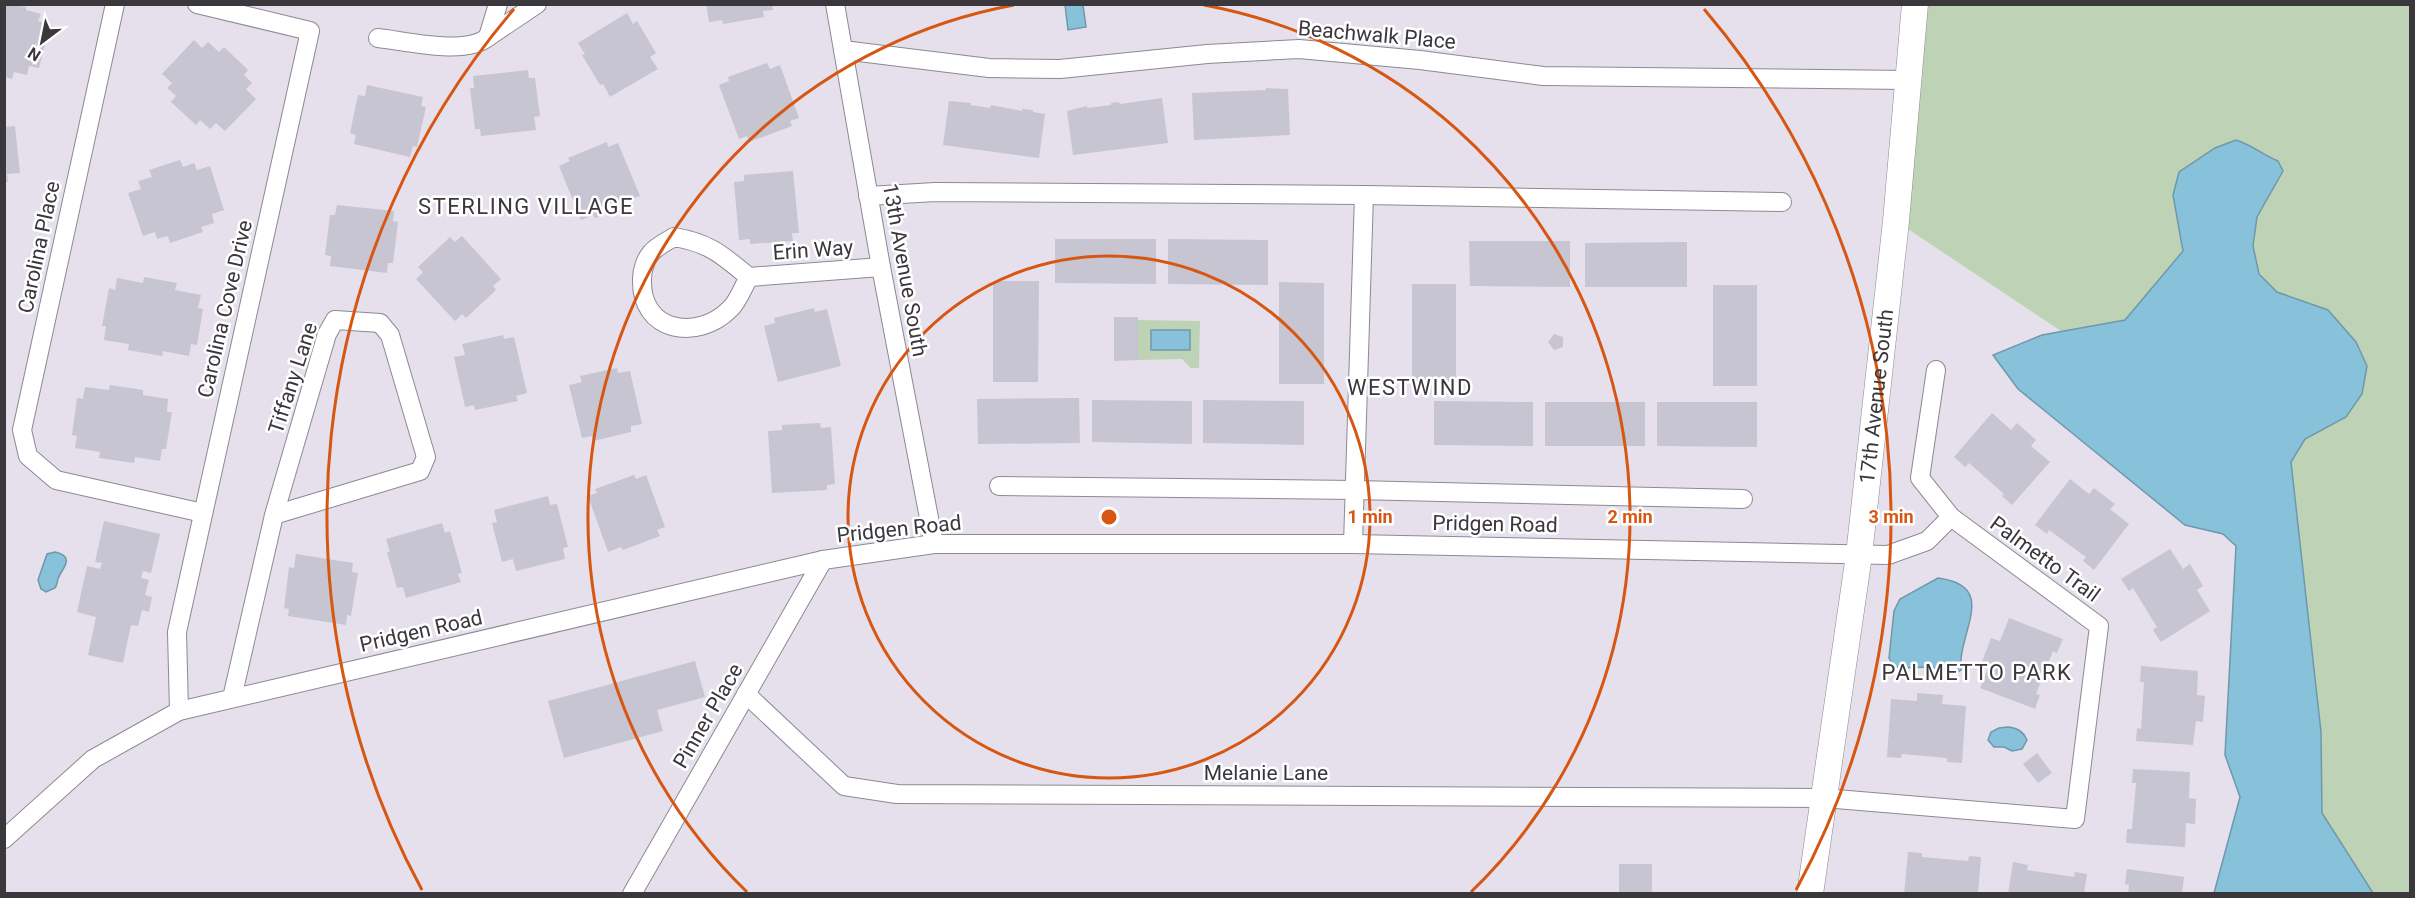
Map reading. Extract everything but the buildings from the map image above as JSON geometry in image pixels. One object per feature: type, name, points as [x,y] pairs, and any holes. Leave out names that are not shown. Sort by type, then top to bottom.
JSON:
[{"type":"street","name":"Carolina Place","points":[[115,4],[22,430],[28,456],[56,480],[203,513]]},
{"type":"street","name":"Carolina Cove Drive","points":[[179,711],[177,632],[310,31],[197,4]]},
{"type":"street","points":[[488,37],[498,4]]},
{"type":"street","points":[[378,38],[462,47],[483,41],[537,4]]},
{"type":"street","name":"13th Avenue South","points":[[835,4],[880,267],[934,544]]},
{"type":"street","name":"17th Avenue South","points":[[1810,894],[1858,555],[1896,221],[1915,4]]},
{"type":"street","name":"Beachwalk Place","points":[[843,50],[989,68],[1060,69],[1207,54],[1299,49],[1420,60],[1543,76],[1908,80]]},
{"type":"street","points":[[868,196],[935,192],[1364,195],[1782,202]]},
{"type":"street","points":[[1353,544],[1364,195]]},
{"type":"street","name":"Erin Way","points":[[749,277],[732,308],[712,324],[687,330],[670,327],[648,312],[641,292],[642,272],[650,254],[674,237],[713,248],[749,277],[880,267]]},
{"type":"street","name":"Tiffany Lane","points":[[232,698],[274,515],[327,334],[335,320],[380,323],[390,335],[426,457],[420,471],[274,515]]},
{"type":"street","points":[[1858,555],[1888,555],[1927,542],[1951,517],[1920,478],[1936,370]]},
{"type":"street","points":[[999,486],[1355,490],[1743,499]]},
{"type":"street","name":"Palmetto Trail","points":[[1824,798],[2075,819],[2098,626],[1951,517]]},
{"type":"street","name":"Pridgen Road","points":[[4,839],[93,759],[179,711],[823,560],[934,544],[1353,544],[1858,555]]},
{"type":"street","name":"Pinner Place","points":[[632,894],[823,560]]},
{"type":"street","name":"Melanie Lane","points":[[746,694],[844,786],[897,794],[1824,798]]},
{"type":"green space","points":[[1916,5],[2410,5],[2410,893],[2264,893],[2281,478],[1896,221]]},
{"type":"green space","points":[[1138,320],[1200,321],[1199,368],[1191,368],[1182,359],[1138,360]]},
{"type":"water","points":[[1065,5],[1083,5],[1086,27],[1068,30]]},
{"type":"water","points":[[2236,140],[2278,161],[2283,171],[2257,217],[2253,246],[2259,274],[2277,292],[2328,310],[2356,342],[2367,366],[2362,394],[2346,417],[2305,439],[2291,462],[2321,732],[2322,813],[2373,893],[2214,893],[2240,797],[2225,755],[2236,546],[2223,534],[2185,525],[2018,389],[1993,355],[2042,335],[2125,320],[2183,251],[2173,195],[2179,172],[2215,148]]},
{"type":"water","points":[[1151,330],[1190,330],[1190,350],[1151,350]]},
{"type":"water","points":[[55,552],[65,557],[66,564],[55,588],[46,592],[41,589],[38,580],[47,554]]},
{"type":"water","points":[[1938,578],[1957,583],[1967,591],[1971,601],[1971,613],[1961,656],[1961,670],[1956,673],[1931,667],[1899,668],[1893,665],[1889,658],[1894,611],[1900,599]]},
{"type":"water","points":[[2008,727],[2024,734],[2027,740],[2022,749],[2012,751],[2004,747],[1994,747],[1988,740],[1991,732]]},
{"type":"district","name":"STERLING VILLAGE","points":[[526,206]]},
{"type":"district","name":"WESTWIND","points":[[1410,387]]},
{"type":"district","name":"PALMETTO PARK","points":[[1977,672]]}]
